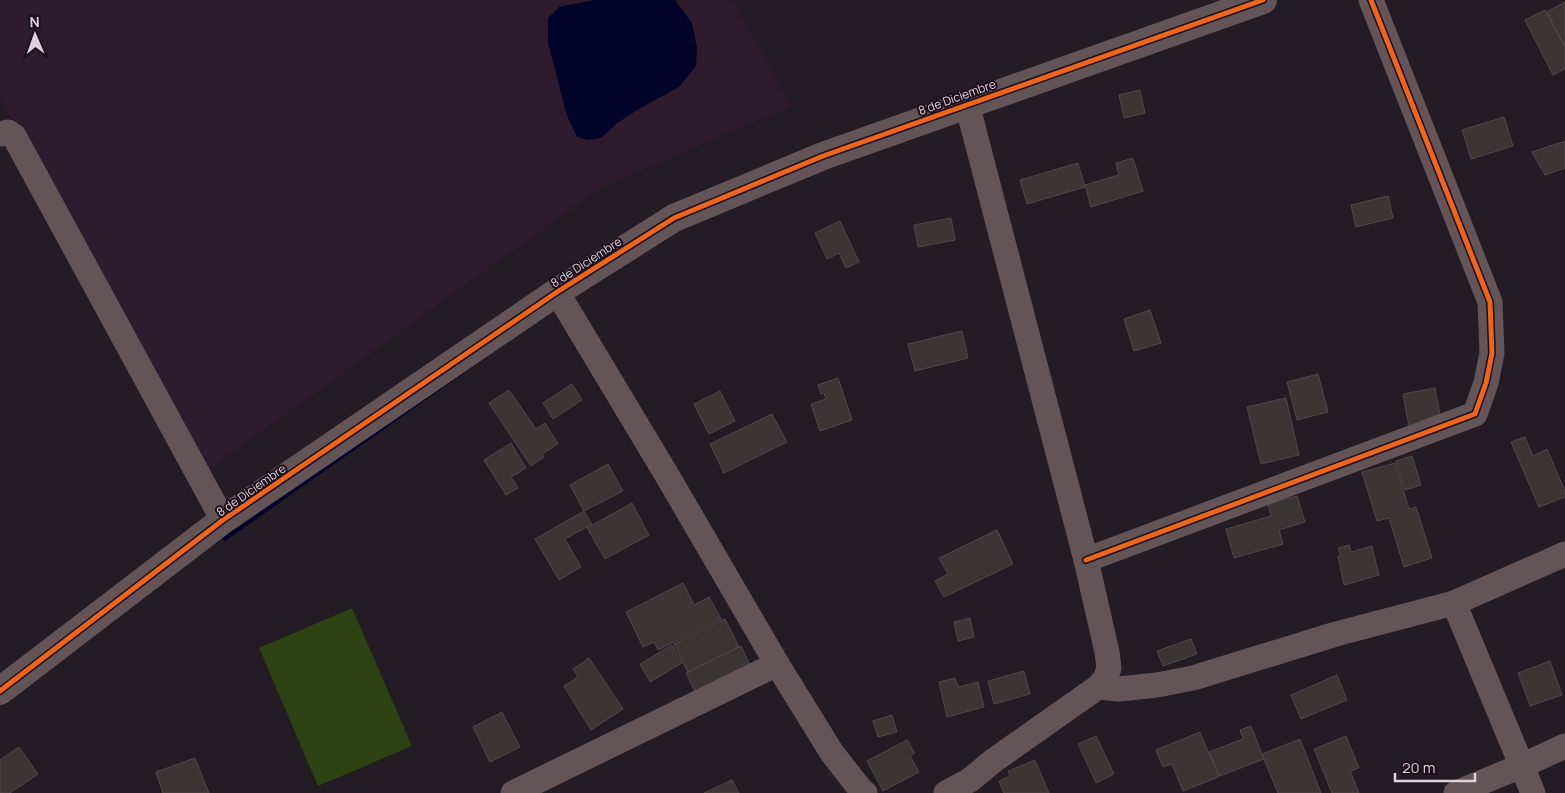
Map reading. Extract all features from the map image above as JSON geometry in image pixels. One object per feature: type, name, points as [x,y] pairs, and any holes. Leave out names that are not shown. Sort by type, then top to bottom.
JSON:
[{"type":"street","name":"8 de Diciembre","points":[[0,691],[223,520],[557,292],[674,218],[823,156],[1263,0]]},
{"type":"street","points":[[1086,560],[1475,414],[1486,383],[1492,354],[1490,302],[1371,0]]},
{"type":"street","points":[[946,793],[973,786],[993,761],[1098,687],[1105,679],[1109,668],[1086,560],[967,104]]},
{"type":"street","points":[[0,134],[8,132],[14,136],[223,520]]},
{"type":"street","points":[[557,292],[777,664],[832,752],[860,790],[865,793]]},
{"type":"street","points":[[1098,687],[1119,689],[1157,685],[1193,678],[1336,634],[1454,603],[1565,554]]},
{"type":"street","points":[[1454,603],[1532,793]]},
{"type":"street","points":[[513,793],[777,664]]},
{"type":"street","points":[[1456,793],[1565,746]]},
{"type":"shaded area","points":[[0,0],[733,0],[791,106],[600,188],[207,471],[0,98]]},
{"type":"green space","points":[[352,608],[412,746],[318,786],[259,648]]},
{"type":"water","points":[[594,0],[675,0],[692,23],[697,48],[696,66],[679,87],[637,110],[616,124],[601,138],[588,140],[577,137],[567,116],[548,43],[548,18],[559,7]]},
{"type":"water","points":[[538,321],[225,541],[222,538],[381,426]]},
{"type":"building","points":[[1565,2],[1565,46],[1547,12]]},
{"type":"building","points":[[1545,10],[1565,48],[1565,69],[1553,75],[1525,20]]},
{"type":"building","points":[[1140,90],[1145,113],[1124,118],[1119,95]]},
{"type":"building","points":[[1504,117],[1513,146],[1471,159],[1462,130]]},
{"type":"building","points":[[1565,141],[1565,168],[1545,175],[1532,152]]},
{"type":"building","points":[[1133,158],[1143,191],[1091,207],[1085,185],[1119,175],[1116,163]]},
{"type":"building","points":[[1078,163],[1085,187],[1027,204],[1020,180]]},
{"type":"building","points":[[1388,196],[1393,218],[1356,227],[1351,205]]},
{"type":"building","points":[[951,218],[955,240],[918,247],[914,225]]},
{"type":"building","points":[[840,221],[859,262],[846,268],[839,253],[827,259],[815,233]]},
{"type":"building","points":[[1150,310],[1161,343],[1134,351],[1124,319]]},
{"type":"building","points":[[962,331],[968,358],[915,371],[908,344]]},
{"type":"building","points":[[1318,374],[1328,412],[1297,420],[1287,382]]},
{"type":"building","points":[[838,378],[852,420],[820,431],[811,404],[826,399],[824,393],[821,394],[818,385]]},
{"type":"building","points":[[572,384],[582,400],[553,419],[543,403]]},
{"type":"building","points":[[1435,388],[1441,421],[1409,427],[1403,394]]},
{"type":"building","points":[[509,390],[536,429],[545,423],[558,444],[542,454],[544,457],[531,466],[489,403]]},
{"type":"building","points":[[720,391],[735,421],[709,434],[694,404]]},
{"type":"building","points":[[1286,398],[1299,455],[1261,464],[1247,407]]},
{"type":"building","points":[[772,414],[787,442],[724,473],[710,444]]},
{"type":"building","points":[[1525,437],[1533,456],[1547,449],[1565,491],[1565,497],[1539,507],[1511,442]]},
{"type":"building","points":[[511,443],[526,468],[511,477],[518,488],[506,495],[484,460]]},
{"type":"building","points":[[1412,456],[1421,485],[1405,490],[1396,461]]},
{"type":"building","points":[[1395,463],[1409,509],[1416,507],[1432,558],[1404,567],[1389,518],[1377,521],[1362,472]]},
{"type":"building","points":[[608,464],[623,491],[584,511],[570,485]]},
{"type":"building","points":[[1297,496],[1305,522],[1279,530],[1283,544],[1234,558],[1226,529],[1271,516],[1268,504]]},
{"type":"building","points":[[632,503],[649,535],[605,559],[587,528]]},
{"type":"building","points":[[584,511],[592,524],[565,539],[581,567],[559,580],[535,539]]},
{"type":"building","points":[[997,530],[1013,564],[944,597],[935,581],[948,574],[939,558]]},
{"type":"building","points":[[1349,545],[1351,552],[1372,546],[1379,575],[1344,585],[1338,556],[1341,556],[1338,548]]},
{"type":"building","points":[[683,583],[694,605],[709,597],[721,619],[658,650],[654,642],[643,647],[626,612]]},
{"type":"building","points":[[970,618],[974,637],[958,641],[954,622]]},
{"type":"building","points":[[725,619],[739,647],[688,672],[674,644]]},
{"type":"building","points":[[1191,639],[1197,654],[1163,666],[1157,651]]},
{"type":"building","points":[[672,645],[682,663],[650,682],[640,664]]},
{"type":"building","points":[[741,646],[752,669],[697,696],[686,673]]},
{"type":"building","points":[[589,658],[623,709],[591,730],[564,686],[578,677],[573,669]]},
{"type":"building","points":[[1550,661],[1562,695],[1530,706],[1518,673]]},
{"type":"building","points":[[1024,671],[1030,694],[994,704],[988,681]]},
{"type":"building","points":[[1337,675],[1347,700],[1301,719],[1291,695]]},
{"type":"building","points":[[955,678],[958,687],[978,682],[984,707],[947,717],[939,682]]},
{"type":"building","points":[[502,712],[520,747],[490,762],[473,727]]},
{"type":"building","points":[[892,715],[897,732],[878,737],[873,721]]},
{"type":"building","points":[[1251,726],[1264,759],[1220,776],[1209,752],[1243,739],[1240,730]]},
{"type":"building","points":[[1200,732],[1219,777],[1183,791],[1172,764],[1163,767],[1156,750]]},
{"type":"building","points":[[1096,736],[1114,774],[1096,783],[1078,744]]},
{"type":"building","points":[[1346,736],[1359,768],[1350,771],[1359,793],[1332,793],[1314,749]]},
{"type":"building","points":[[1300,739],[1321,793],[1278,793],[1262,754]]},
{"type":"building","points":[[907,740],[915,753],[910,756],[919,772],[883,791],[867,761]]},
{"type":"building","points":[[19,747],[38,774],[10,793],[0,793],[0,760]]},
{"type":"building","points":[[195,758],[209,793],[163,793],[156,772]]},
{"type":"building","points":[[1035,760],[1049,793],[1004,793],[999,781],[1010,776],[1008,771]]},
{"type":"building","points":[[732,780],[739,793],[704,793]]},
{"type":"cycle path","points":[[0,691],[223,520],[557,292],[674,218],[823,156],[1263,0]]},
{"type":"cycle path","points":[[1086,560],[1475,414],[1486,383],[1492,353],[1490,302],[1371,0]]}]
